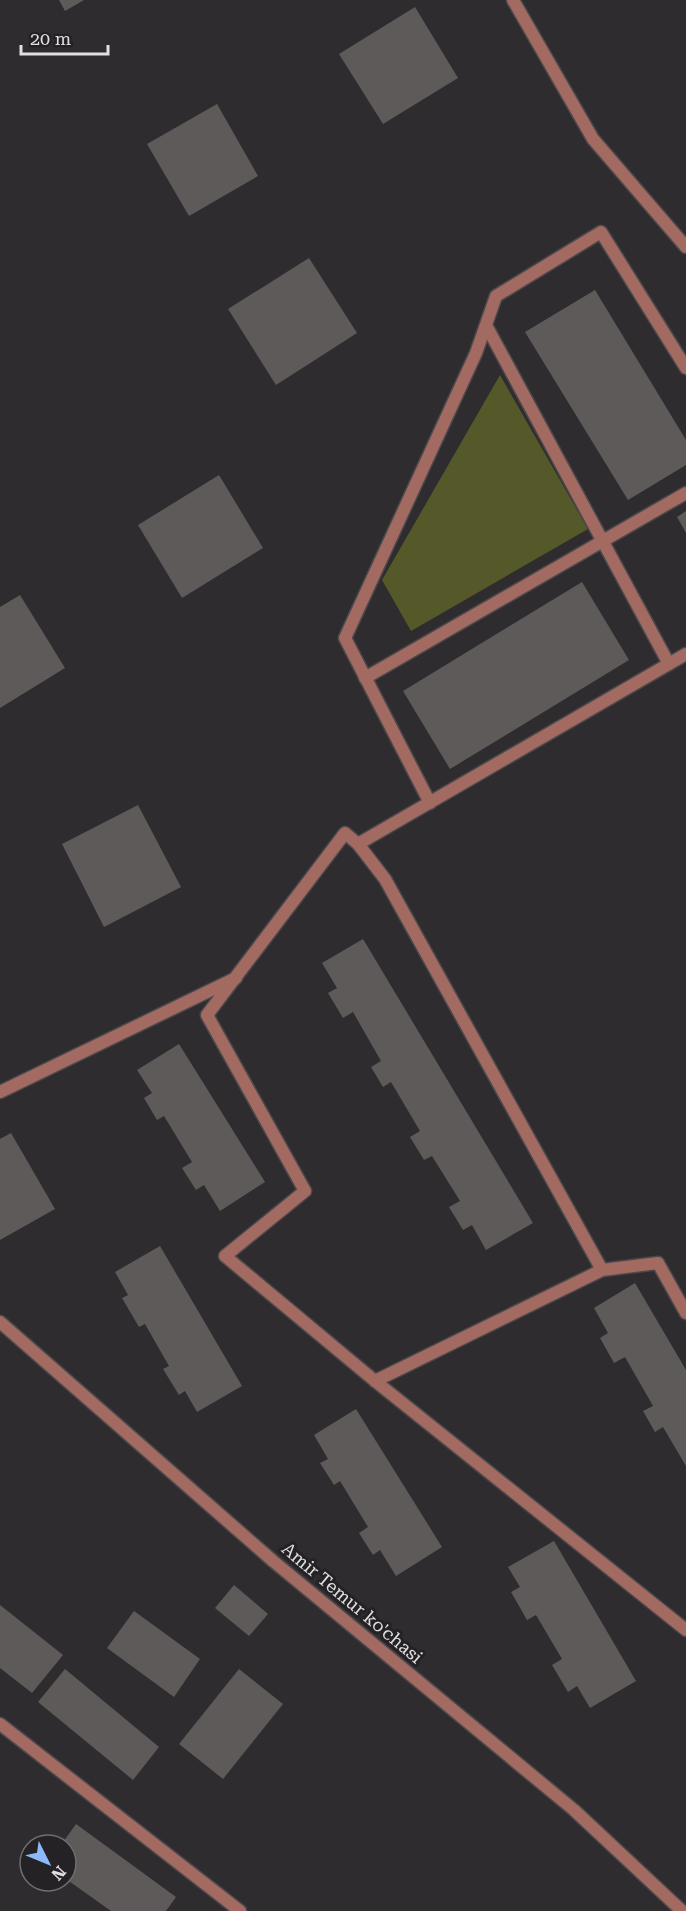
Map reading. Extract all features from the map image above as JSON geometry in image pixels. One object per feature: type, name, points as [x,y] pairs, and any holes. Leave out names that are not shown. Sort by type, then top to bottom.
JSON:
[{"type":"street","points":[[513,0],[594,139],[686,247]]},
{"type":"street","points":[[430,803],[345,638],[487,327],[496,296],[601,232],[686,368]]},
{"type":"street","points":[[487,327],[669,664]]},
{"type":"street","points":[[365,678],[686,493]]},
{"type":"street","points":[[358,844],[686,654]]},
{"type":"street","points":[[602,1270],[385,879],[358,844],[345,833],[207,1016],[306,1191],[225,1256],[375,1381],[686,1630]]},
{"type":"street","points":[[0,1092],[237,977]]},
{"type":"street","points":[[375,1381],[602,1270],[658,1263],[686,1313]]},
{"type":"street","name":"Amir Temur ko'chasi","points":[[0,1322],[273,1561],[574,1810],[682,1911]]},
{"type":"street","points":[[0,1724],[240,1911]]},
{"type":"green space","points":[[500,375],[588,529],[411,631],[382,580]]},
{"type":"building","points":[[59,0],[84,0],[65,11]]},
{"type":"building","points":[[415,7],[458,78],[383,124],[339,54]]},
{"type":"building","points":[[217,104],[258,176],[189,216],[147,144]]},
{"type":"building","points":[[309,258],[357,333],[276,385],[228,309]]},
{"type":"building","points":[[595,290],[686,440],[686,465],[628,500],[525,332]]},
{"type":"building","points":[[219,475],[263,548],[182,598],[138,525]]},
{"type":"building","points":[[686,511],[686,533],[677,517]]},
{"type":"building","points":[[582,582],[629,660],[450,769],[403,691]]},
{"type":"building","points":[[20,595],[65,668],[0,708],[0,607]]},
{"type":"building","points":[[138,805],[181,887],[104,927],[62,844]]},
{"type":"building","points":[[363,939],[533,1223],[486,1250],[472,1225],[463,1230],[449,1207],[460,1201],[432,1156],[424,1160],[410,1137],[420,1131],[391,1082],[383,1087],[371,1067],[381,1061],[353,1012],[343,1018],[328,993],[337,988],[322,963]]},
{"type":"building","points":[[179,1044],[265,1182],[220,1211],[204,1185],[196,1190],[182,1168],[192,1162],[164,1116],[157,1120],[144,1098],[152,1093],[137,1070]]},
{"type":"building","points":[[11,1133],[55,1209],[0,1240],[0,1139]]},
{"type":"building","points":[[160,1246],[242,1386],[197,1412],[185,1391],[179,1395],[163,1369],[169,1366],[145,1324],[139,1327],[122,1298],[128,1295],[115,1272]]},
{"type":"building","points":[[635,1283],[686,1370],[686,1466],[663,1427],[655,1432],[643,1411],[653,1406],[625,1357],[614,1363],[600,1338],[608,1333],[594,1308]]},
{"type":"building","points":[[356,1409],[442,1547],[396,1576],[380,1550],[373,1555],[359,1533],[368,1527],[340,1481],[334,1485],[320,1463],[328,1459],[314,1435]]},
{"type":"building","points":[[554,1541],[636,1681],[590,1708],[577,1686],[568,1692],[552,1665],[562,1659],[536,1615],[527,1620],[511,1592],[520,1587],[508,1567]]},
{"type":"building","points":[[234,1585],[268,1614],[249,1636],[215,1608]]},
{"type":"building","points":[[0,1605],[63,1655],[32,1693],[0,1668]]},
{"type":"building","points":[[134,1611],[200,1659],[174,1697],[107,1648]]},
{"type":"building","points":[[65,1669],[159,1747],[133,1780],[38,1702]]},
{"type":"building","points":[[239,1669],[283,1704],[223,1779],[179,1744]]},
{"type":"building","points":[[76,1824],[176,1897],[166,1911],[111,1911],[78,1888],[78,1833],[70,1833]]}]
